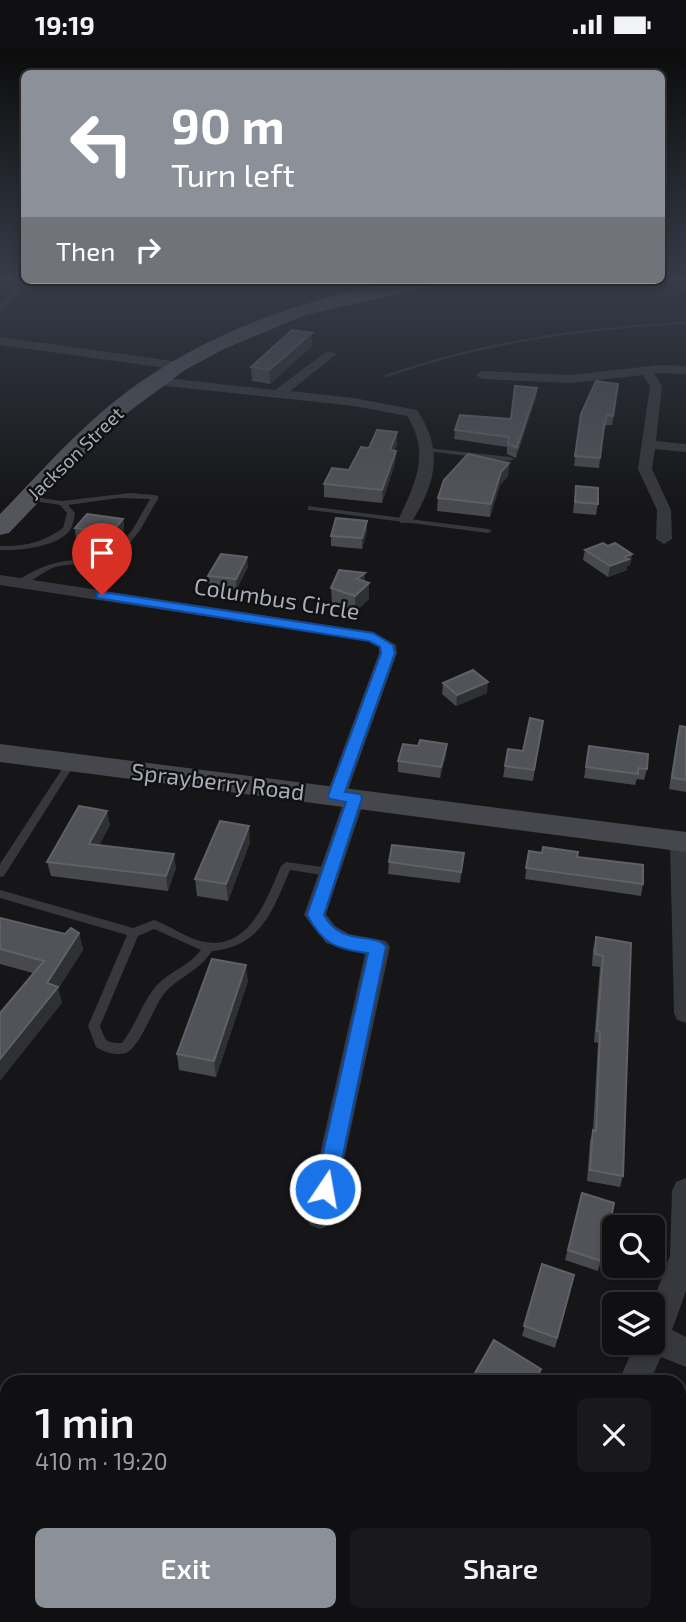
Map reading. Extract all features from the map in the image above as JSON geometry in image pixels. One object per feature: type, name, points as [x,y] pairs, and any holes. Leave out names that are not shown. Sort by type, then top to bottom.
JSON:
[{"type":"main road","name":"Jackson Street","points":[[0,528],[108,418],[157,381],[202,355]]},
{"type":"street","points":[[104,355],[180,366]]},
{"type":"street","points":[[278,394],[329,355]]},
{"type":"street","points":[[482,375],[571,379],[646,370],[686,370]]},
{"type":"street","points":[[646,370],[656,386],[645,469],[664,510],[664,539]]},
{"type":"street","points":[[157,381],[354,402],[412,413],[419,422],[431,456],[406,520]]},
{"type":"street","points":[[647,444],[686,448]]},
{"type":"street","name":"Columbus Circle","points":[[0,580],[373,637],[387,645],[388,653],[345,797]]},
{"type":"street","name":"Sprayberry Road","points":[[0,753],[684,842]]},
{"type":"street","points":[[320,1216],[377,947],[345,943],[324,932],[315,915],[329,871],[345,797]]},
{"type":"street","points":[[684,842],[686,1013]]},
{"type":"street","points":[[665,1308],[684,1257],[686,1191]]},
{"type":"street","points":[[665,1345],[686,1352]]},
{"type":"street","points":[[636,1375],[646,1355]]},
{"type":"lane","points":[[428,450],[510,459]]},
{"type":"lane","points":[[20,583],[43,566],[71,559],[110,563],[136,530],[155,497],[139,494],[101,496],[62,503],[30,498]]},
{"type":"lane","points":[[0,548],[24,550],[49,543],[67,529],[71,513],[62,503]]},
{"type":"lane","points":[[311,508],[488,531]]},
{"type":"lane","points":[[0,873],[71,762]]},
{"type":"lane","points":[[208,948],[199,964],[160,988],[135,1037],[125,1048],[108,1048],[100,1043],[94,1026],[134,933],[153,923],[208,948],[242,941],[265,918],[286,866],[329,871]]},
{"type":"lane","points":[[0,894],[134,933]]},
{"type":"building","points":[[264,355],[286,355],[269,370],[251,367]]},
{"type":"building","points":[[596,381],[618,384],[613,416],[607,415],[600,458],[575,456],[581,414]]},
{"type":"building","points":[[515,386],[537,388],[517,448],[508,444],[509,437],[455,430],[460,415],[511,419]]},
{"type":"building","points":[[377,430],[397,432],[390,450],[396,451],[382,490],[324,484],[332,468],[349,470],[361,447],[369,448]]},
{"type":"building","points":[[468,454],[509,463],[501,472],[491,504],[438,498],[444,480]]},
{"type":"building","points":[[576,486],[598,488],[598,504],[575,502]]},
{"type":"building","points":[[87,514],[123,519],[111,533],[75,528]]},
{"type":"building","points":[[336,518],[367,521],[362,538],[331,536]]},
{"type":"building","points":[[603,543],[608,546],[615,543],[632,554],[625,557],[629,559],[610,566],[585,550]]},
{"type":"building","points":[[221,554],[247,557],[236,579],[208,576]]},
{"type":"building","points":[[339,570],[365,573],[357,579],[369,583],[355,596],[331,588]]},
{"type":"building","points":[[473,670],[488,682],[457,695],[443,683]]},
{"type":"building","points":[[530,718],[543,721],[534,770],[505,766],[508,749],[523,751]]},
{"type":"building","points":[[680,726],[686,727],[686,780],[672,778]]},
{"type":"building","points":[[420,740],[447,744],[441,767],[398,761],[403,744],[418,746]]},
{"type":"building","points":[[589,746],[648,754],[647,769],[638,768],[638,774],[586,767]]},
{"type":"building","points":[[79,806],[107,811],[89,844],[174,854],[166,876],[47,862]]},
{"type":"building","points":[[220,821],[249,826],[226,884],[195,879]]},
{"type":"building","points":[[392,845],[464,853],[461,872],[389,862]]},
{"type":"building","points":[[543,847],[578,852],[577,857],[643,865],[643,884],[526,868],[529,851],[542,853]]},
{"type":"building","points":[[0,918],[65,934],[71,928],[79,933],[47,983],[58,987],[0,1059],[0,1013],[44,961],[0,949]]},
{"type":"building","points":[[596,937],[631,943],[623,1176],[590,1170],[593,1130],[596,1131],[600,1032],[597,1031],[603,956],[595,954]]},
{"type":"building","points":[[212,959],[246,965],[214,1061],[177,1054]]},
{"type":"building","points":[[582,1193],[614,1203],[612,1215],[602,1215],[601,1261],[568,1250]]},
{"type":"building","points":[[542,1264],[574,1275],[557,1338],[524,1326]]},
{"type":"building","points":[[494,1340],[541,1369],[538,1375],[475,1373]]},
{"type":"waterway","points":[[386,376],[455,355]]},
{"type":"route","points":[[102,595],[373,637],[387,645],[388,653],[336,796],[355,798],[315,915],[324,932],[345,943],[377,947],[325,1189]]}]
